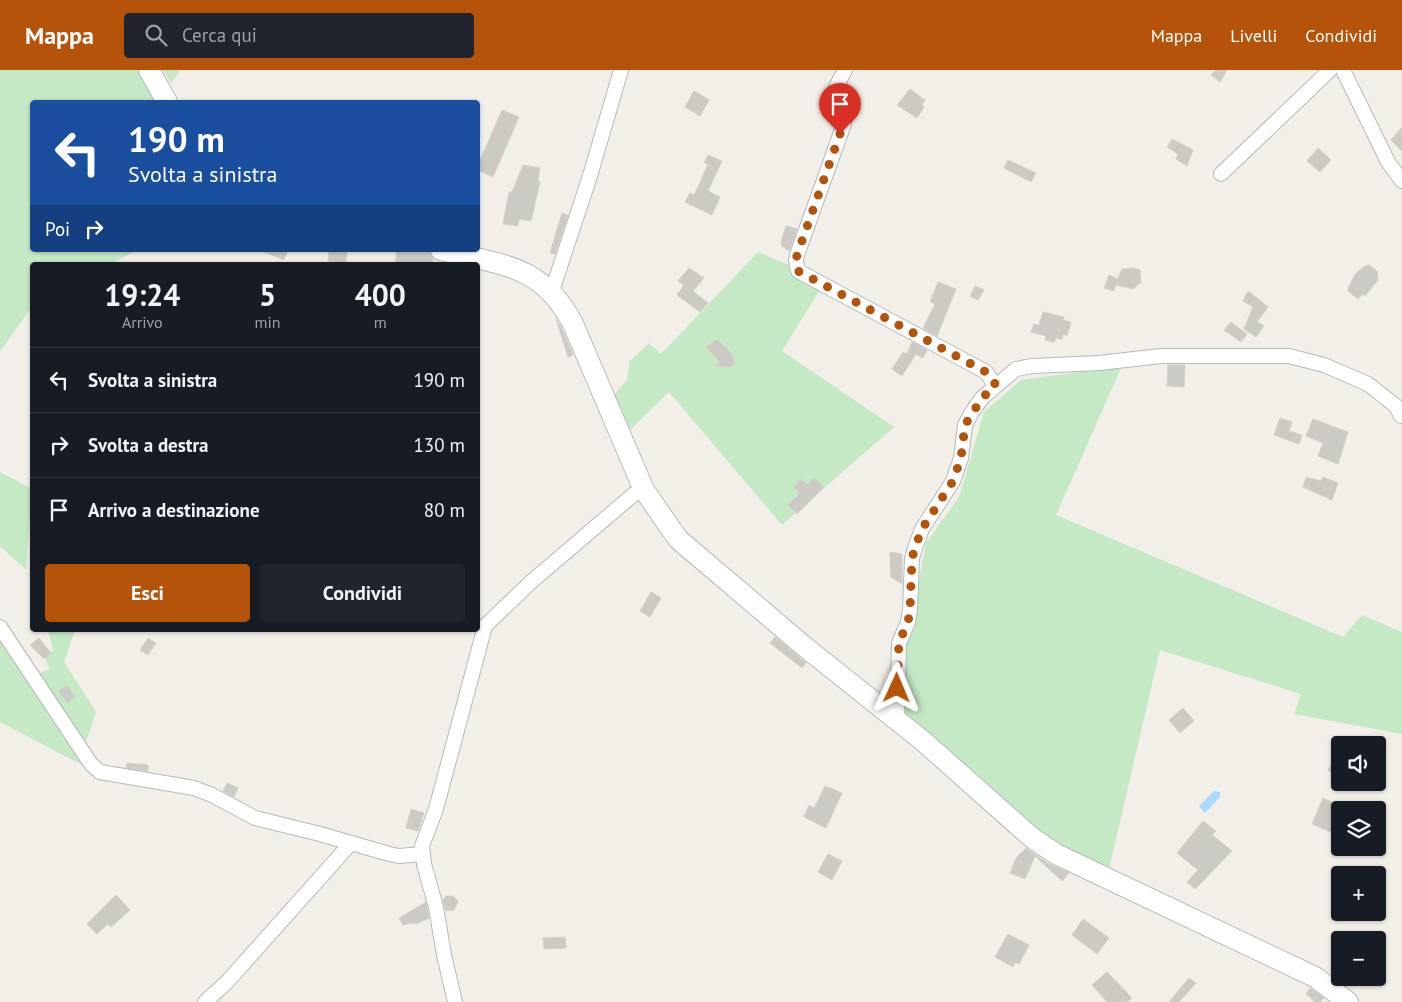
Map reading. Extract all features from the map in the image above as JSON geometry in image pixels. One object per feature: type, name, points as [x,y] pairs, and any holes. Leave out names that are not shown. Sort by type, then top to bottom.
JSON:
[{"type":"main road","points":[[149,70],[167,100]]},
{"type":"main road","points":[[449,252],[511,267],[536,278],[552,291],[562,303],[573,324],[644,490],[678,539],[805,647],[970,780],[1031,837],[1056,854],[1315,977],[1348,1002]]},
{"type":"street","points":[[552,291],[590,176],[621,70]]},
{"type":"street","points":[[845,70],[837,85],[834,97],[844,111],[844,124],[797,255],[798,271],[986,372],[996,385]]},
{"type":"street","points":[[1221,174],[1330,70]]},
{"type":"street","points":[[1343,70],[1388,162],[1402,181]]},
{"type":"street","points":[[897,720],[899,642],[908,622],[912,558],[916,545],[922,529],[953,481],[961,458],[965,425],[982,398],[1016,369],[1032,366],[1099,364],[1161,356],[1289,356],[1324,365],[1368,384],[1396,406],[1401,416]]},
{"type":"street","points":[[455,1002],[436,908],[422,854],[422,846],[436,809],[485,626],[530,582],[634,494],[644,490]]},
{"type":"street","points":[[0,627],[91,764],[100,772],[194,788],[212,795],[255,818],[399,856],[422,854]]},
{"type":"street","points":[[205,1002],[226,983],[351,843]]},
{"type":"green space","points":[[0,70],[149,70],[163,100],[30,100],[30,252],[133,252],[115,262],[30,262],[30,310],[0,351]]},
{"type":"green space","points":[[163,70],[180,70],[171,84]]},
{"type":"green space","points":[[758,252],[796,268],[821,288],[782,351],[894,427],[782,525],[669,392],[628,432],[613,396],[627,380],[630,361],[649,343],[661,354]]},
{"type":"green space","points":[[1122,366],[1056,515],[1343,637],[1362,615],[1402,632],[1402,734],[1294,714],[1301,694],[1160,650],[1109,869],[1047,841],[902,714],[902,670],[926,543],[959,497],[984,412],[1021,380]]},
{"type":"green space","points":[[0,472],[30,488],[26,570],[0,546]]},
{"type":"green space","points":[[0,630],[31,676],[50,669],[45,658],[53,650],[48,632],[74,632],[64,662],[96,712],[84,748],[92,770],[0,722]]},
{"type":"water","points":[[1214,791],[1220,792],[1220,797],[1205,813],[1199,806]]},
{"type":"building","points":[[1216,70],[1227,70],[1220,82],[1211,75]]},
{"type":"building","points":[[910,89],[925,100],[922,105],[924,107],[917,118],[897,105]]},
{"type":"building","points":[[694,91],[709,100],[700,116],[685,107]]},
{"type":"building","points":[[502,110],[519,117],[493,177],[480,171],[480,160]]},
{"type":"building","points":[[1402,127],[1402,151],[1391,140]]},
{"type":"building","points":[[1172,139],[1193,150],[1187,166],[1176,159],[1178,154],[1167,147]]},
{"type":"building","points":[[1318,148],[1331,160],[1320,172],[1307,161]]},
{"type":"building","points":[[708,155],[722,161],[708,191],[720,197],[712,215],[685,202],[690,193],[694,195],[698,187],[708,164],[704,163]]},
{"type":"building","points":[[1008,160],[1036,173],[1031,182],[1004,168]]},
{"type":"building","points":[[523,165],[540,168],[538,180],[540,182],[531,221],[519,219],[518,226],[503,224],[509,192],[512,192]]},
{"type":"building","points":[[562,213],[568,215],[555,254],[550,253]]},
{"type":"building","points":[[786,226],[797,229],[789,251],[782,246],[781,242]]},
{"type":"building","points":[[265,252],[287,252],[284,260]]},
{"type":"building","points":[[329,252],[347,252],[346,262],[328,261]]},
{"type":"building","points":[[397,252],[430,252],[433,258],[432,262],[395,262]]},
{"type":"building","points":[[1369,265],[1377,271],[1378,280],[1365,296],[1363,294],[1358,299],[1348,291],[1348,288],[1356,273]]},
{"type":"building","points":[[689,268],[704,278],[693,291],[708,303],[700,312],[677,295],[684,285],[678,281]]},
{"type":"building","points":[[1132,268],[1140,270],[1141,282],[1133,289],[1116,285],[1114,291],[1104,288],[1109,275],[1118,279],[1122,269]]},
{"type":"building","points":[[938,282],[956,289],[937,336],[923,328],[935,304],[930,302]]},
{"type":"building","points":[[975,286],[984,290],[978,300],[970,296]]},
{"type":"building","points":[[1248,291],[1268,307],[1257,322],[1264,326],[1256,337],[1244,329],[1253,307],[1243,301]]},
{"type":"building","points":[[1043,312],[1064,317],[1063,320],[1071,322],[1067,336],[1063,334],[1062,339],[1056,338],[1054,342],[1045,340],[1046,336],[1031,332],[1034,324],[1039,325]]},
{"type":"building","points":[[556,319],[573,355],[568,357]]},
{"type":"building","points":[[1231,322],[1247,334],[1241,342],[1224,330]]},
{"type":"building","points":[[717,339],[731,353],[735,361],[731,367],[715,366],[720,362],[706,347]]},
{"type":"building","points":[[912,342],[927,350],[923,358],[916,354],[902,376],[892,369],[903,352],[907,354]]},
{"type":"building","points":[[1168,365],[1185,365],[1184,387],[1167,386]]},
{"type":"building","points":[[1280,418],[1292,422],[1289,431],[1302,435],[1299,444],[1274,435]]},
{"type":"building","points":[[1313,419],[1348,432],[1338,464],[1318,456],[1323,443],[1306,436]]},
{"type":"building","points":[[1306,477],[1321,481],[1323,477],[1338,483],[1332,500],[1303,487]]},
{"type":"building","points":[[814,478],[824,487],[797,514],[788,505],[800,493],[794,487],[801,479],[808,485]]},
{"type":"building","points":[[890,552],[902,554],[902,584],[891,577]]},
{"type":"building","points":[[651,592],[661,598],[650,617],[640,611]]},
{"type":"building","points":[[775,637],[806,663],[802,668],[770,643]]},
{"type":"building","points":[[39,638],[51,653],[44,659],[30,645]]},
{"type":"building","points":[[148,638],[156,643],[148,655],[140,650]]},
{"type":"building","points":[[67,685],[75,697],[67,703],[59,691]]},
{"type":"building","points":[[1183,708],[1194,721],[1180,733],[1169,720]]},
{"type":"building","points":[[127,763],[148,765],[148,771],[126,768]]},
{"type":"building","points":[[227,783],[238,788],[234,797],[223,791]]},
{"type":"building","points":[[825,786],[842,793],[826,828],[804,817],[809,805],[814,808]]},
{"type":"building","points":[[1323,798],[1331,802],[1331,832],[1312,824]]},
{"type":"building","points":[[411,809],[424,813],[418,831],[406,828]]},
{"type":"building","points":[[1203,821],[1216,831],[1212,835],[1232,851],[1195,889],[1187,882],[1198,870],[1177,853]]},
{"type":"building","points":[[1026,848],[1049,864],[1069,873],[1062,881],[1035,856],[1025,879],[1010,873],[1016,858]]},
{"type":"building","points":[[828,854],[842,861],[832,880],[818,872]]},
{"type":"building","points":[[116,895],[130,910],[111,927],[108,924],[97,934],[87,924]]},
{"type":"building","points":[[446,896],[453,896],[458,901],[454,910],[446,911],[443,900]]},
{"type":"building","points":[[426,902],[429,918],[416,924],[403,925],[399,918]]},
{"type":"building","points":[[1083,919],[1109,938],[1097,954],[1072,935]]},
{"type":"building","points":[[1008,934],[1029,945],[1019,964],[1015,962],[1013,967],[995,957]]},
{"type":"building","points":[[565,937],[566,948],[544,949],[543,938]]},
{"type":"building","points":[[1107,972],[1132,998],[1127,1002],[1107,1002],[1092,985]]},
{"type":"building","points":[[1189,978],[1196,983],[1179,1002],[1169,1002]]},
{"type":"building","points":[[1310,988],[1324,998],[1320,1002],[1315,1002],[1306,994]]},
{"type":"route","points":[[840,134],[797,255],[796,266],[798,271],[986,372],[991,376],[996,385],[982,398],[965,425],[958,469],[953,481],[922,529],[916,545],[912,558],[908,622],[899,642],[897,688]]}]
